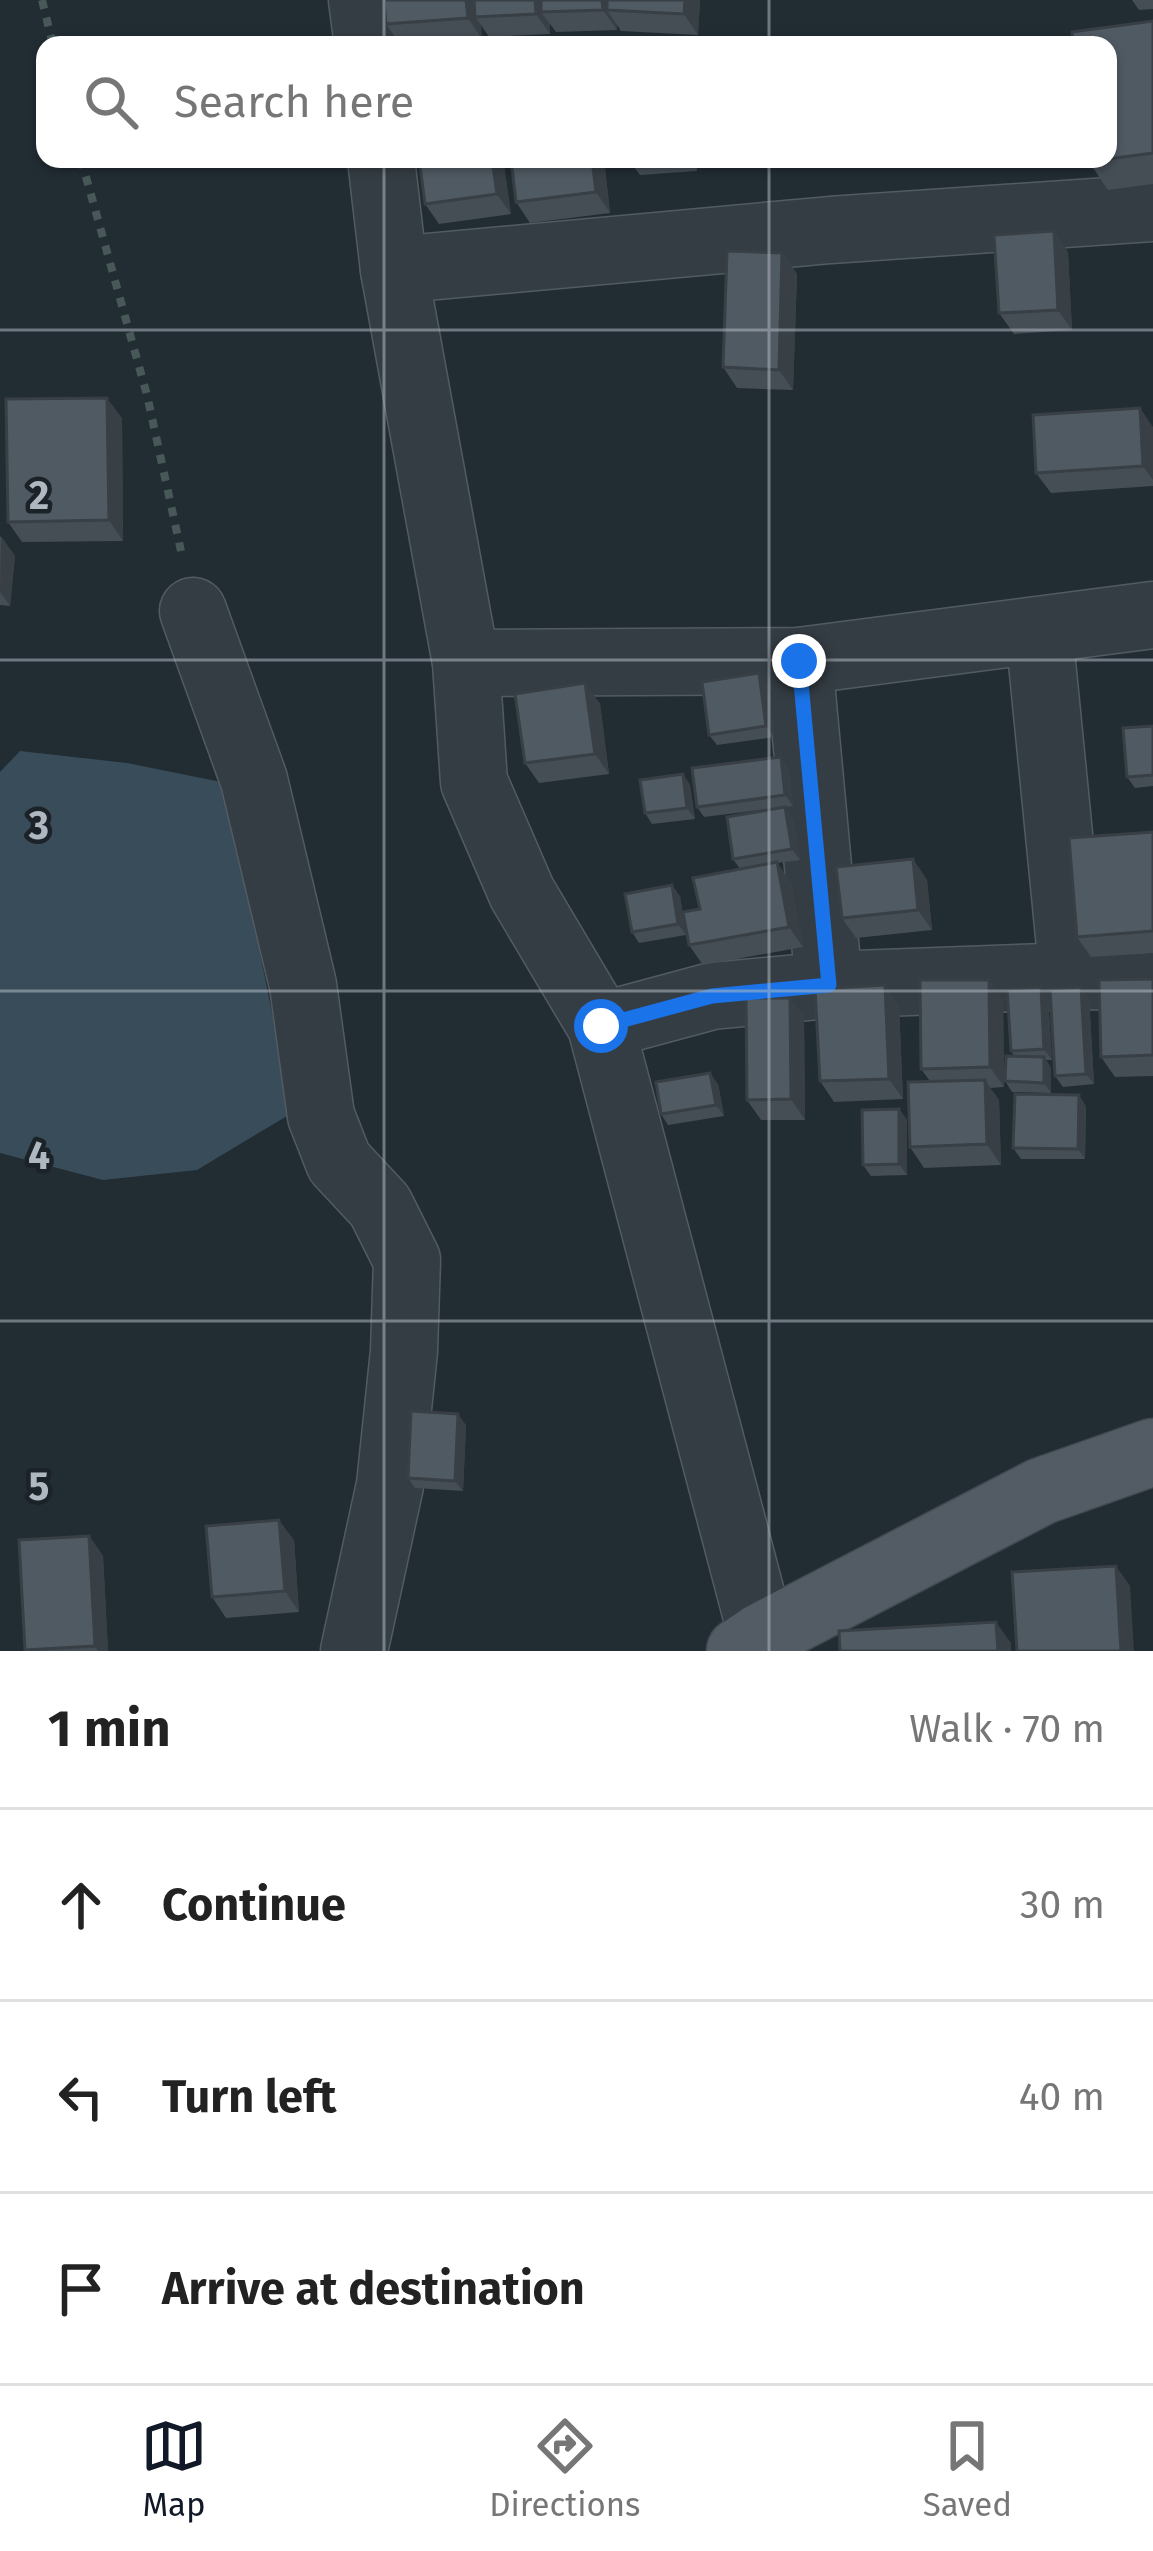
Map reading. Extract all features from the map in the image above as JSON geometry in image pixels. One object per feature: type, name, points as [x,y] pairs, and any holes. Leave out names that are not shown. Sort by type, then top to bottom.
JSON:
[{"type":"main road","points":[[751,1644],[1042,1491],[1153,1453]]},
{"type":"street","points":[[362,0],[367,36]]},
{"type":"street","points":[[382,168],[394,270],[466,663],[474,782],[521,892],[601,1026],[751,1644]]},
{"type":"street","points":[[394,270],[830,230],[1153,208]]},
{"type":"street","points":[[194,611],[254,780],[303,985],[321,1116],[339,1162],[380,1206],[407,1260],[404,1351],[390,1485],[354,1651]]},
{"type":"street","points":[[466,663],[799,661],[1153,615]]},
{"type":"street","points":[[1039,632],[1073,976]]},
{"type":"street","points":[[799,661],[829,985]]},
{"type":"street","points":[[601,1026],[712,996],[829,985],[1153,977]]},
{"type":"path","points":[[42,0],[51,36]]},
{"type":"path","points":[[84,168],[147,395],[194,611]]},
{"type":"water","points":[[20,751],[127,763],[226,783],[292,1113],[197,1170],[103,1180],[0,1153],[0,772]]},
{"type":"building","points":[[384,0],[466,0],[468,18],[386,24]]},
{"type":"building","points":[[474,0],[535,0],[536,14],[475,17]]},
{"type":"building","points":[[541,0],[602,0],[603,10],[541,12]]},
{"type":"building","points":[[607,0],[685,0],[684,14],[607,10]]},
{"type":"building","points":[[1153,21],[1153,153],[1117,158],[1117,36],[1072,36],[1072,32]]},
{"type":"building","points":[[420,168],[493,168],[497,194],[425,204]]},
{"type":"building","points":[[512,168],[593,168],[596,192],[516,202]]},
{"type":"building","points":[[1054,231],[1058,310],[999,313],[994,235]]},
{"type":"building","points":[[727,251],[782,253],[779,370],[723,367]]},
{"type":"building","points":[[107,398],[109,520],[8,522],[6,399]]},
{"type":"building","points":[[1140,408],[1143,466],[1036,473],[1033,415]]},
{"type":"building","points":[[759,673],[766,726],[709,735],[702,682]]},
{"type":"building","points":[[585,683],[595,754],[525,763],[515,694]]},
{"type":"building","points":[[1153,726],[1153,775],[1127,777],[1123,728]]},
{"type":"building","points":[[781,757],[785,795],[697,807],[692,768]]},
{"type":"building","points":[[683,774],[687,808],[645,813],[640,780]]},
{"type":"building","points":[[785,807],[792,849],[733,859],[727,817]]},
{"type":"building","points":[[1153,832],[1153,931],[1077,937],[1069,838]]},
{"type":"building","points":[[913,859],[918,910],[842,918],[836,867]]},
{"type":"building","points":[[777,862],[789,927],[689,945],[683,912],[700,909],[693,878]]},
{"type":"building","points":[[672,885],[678,924],[632,932],[625,894]]},
{"type":"building","points":[[1153,979],[1153,1055],[1101,1057],[1099,980]]},
{"type":"building","points":[[920,980],[989,980],[990,1067],[921,1069]]},
{"type":"building","points":[[885,985],[889,1079],[820,1081],[815,989]]},
{"type":"building","points":[[1041,987],[1044,1049],[1011,1051],[1007,989]]},
{"type":"building","points":[[1081,987],[1086,1074],[1055,1076],[1050,989]]},
{"type":"building","points":[[746,998],[790,998],[791,1099],[747,1100]]},
{"type":"building","points":[[1006,1056],[1044,1057],[1044,1083],[1005,1081]]},
{"type":"building","points":[[710,1073],[716,1105],[661,1114],[656,1082]]},
{"type":"building","points":[[985,1080],[987,1144],[910,1147],[908,1082]]},
{"type":"building","points":[[1015,1094],[1079,1095],[1078,1149],[1013,1148]]},
{"type":"building","points":[[899,1109],[899,1164],[863,1165],[862,1110]]},
{"type":"building","points":[[411,1411],[458,1414],[455,1481],[408,1478]]},
{"type":"building","points":[[279,1520],[285,1591],[212,1597],[206,1526]]},
{"type":"building","points":[[89,1536],[95,1646],[25,1650],[19,1540]]},
{"type":"building","points":[[1116,1566],[1121,1651],[1017,1651],[1012,1572]]},
{"type":"building","points":[[996,1622],[998,1651],[840,1651],[839,1631]]},
{"type":"route","points":[[601,1026],[712,996],[829,985],[799,661]]}]
